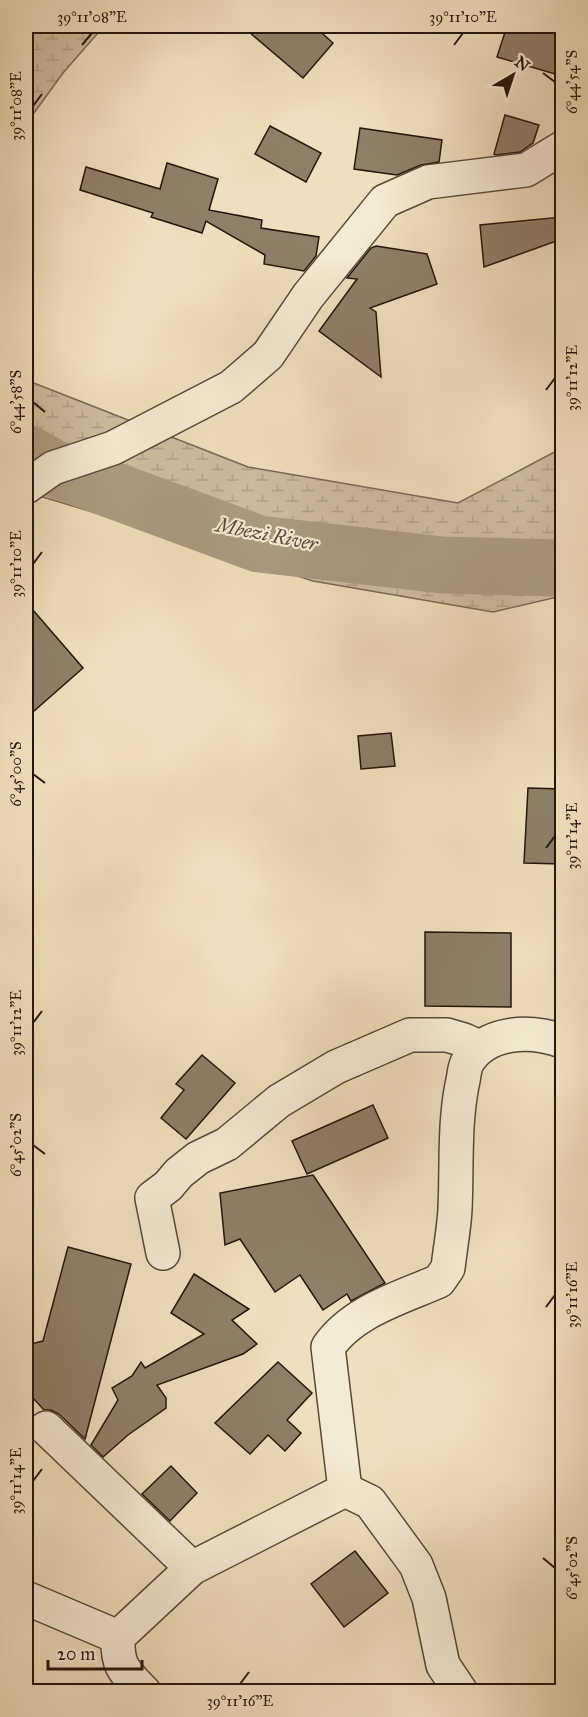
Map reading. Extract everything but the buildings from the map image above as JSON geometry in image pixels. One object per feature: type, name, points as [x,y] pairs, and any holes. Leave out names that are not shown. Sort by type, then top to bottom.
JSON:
[{"type":"street","points":[[26,487],[53,468],[113,448],[231,387],[268,356],[308,296],[385,201],[428,182],[526,170],[562,148]]},
{"type":"street","points":[[345,1490],[328,1347],[345,1326],[387,1303],[439,1281],[445,1275],[448,1268],[455,1211],[459,1100],[466,1064],[479,1047],[495,1038],[517,1034],[551,1037],[562,1041]]},
{"type":"street","points":[[163,1253],[152,1198],[198,1158],[227,1144],[279,1101],[336,1067],[410,1035],[447,1035],[479,1047]]},
{"type":"street","points":[[46,1428],[192,1568]]},
{"type":"street","points":[[144,1692],[122,1669],[117,1655],[118,1637],[192,1568],[345,1490]]},
{"type":"street","points":[[345,1490],[370,1502],[416,1565],[429,1598],[443,1665],[461,1692]]},
{"type":"street","points":[[26,1598],[118,1637]]},
{"type":"green space","points":[[26,26],[104,26],[63,73],[26,124]]},
{"type":"green space","points":[[26,380],[248,467],[458,503],[562,448],[562,596],[493,612],[313,581],[26,492]]},
{"type":"waterway","name":"Mbezi River","points":[[26,453],[53,468],[259,544],[442,565],[562,568]]}]
